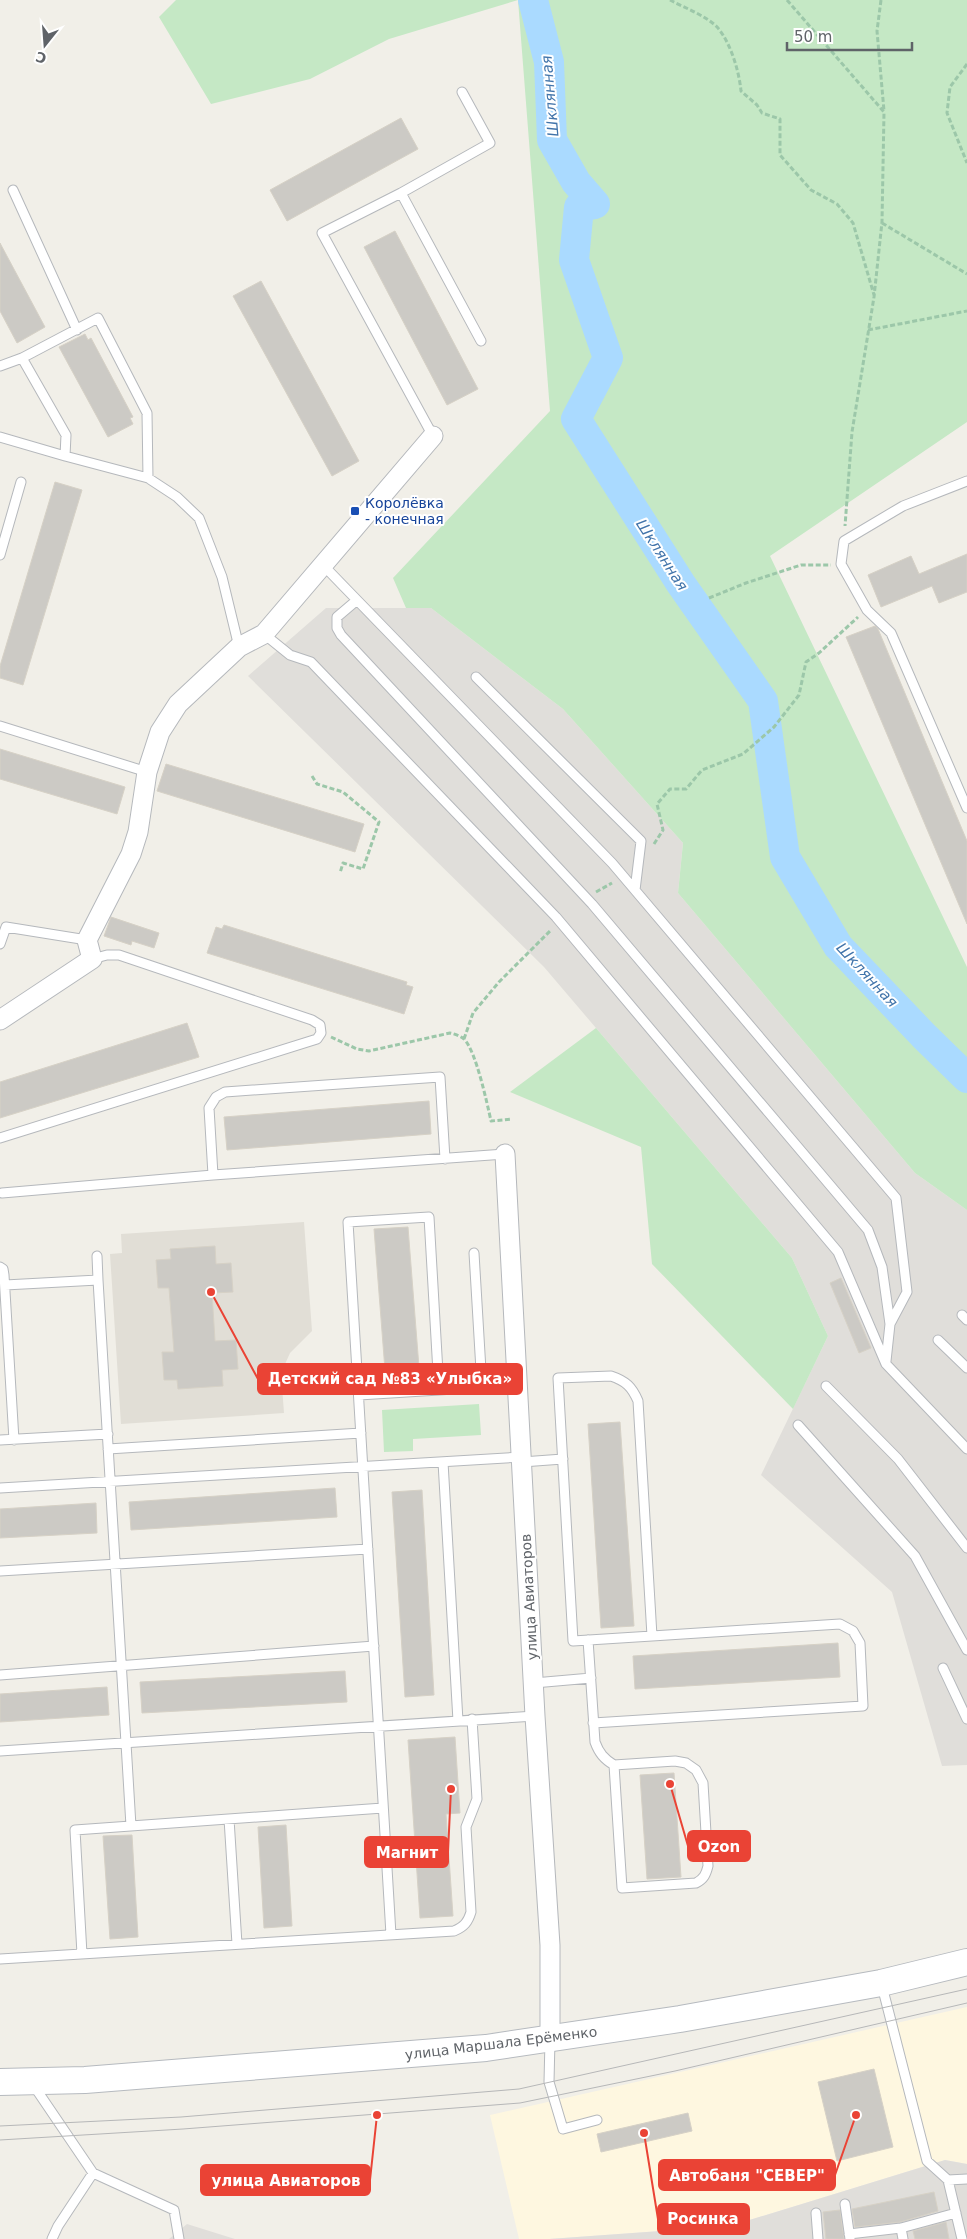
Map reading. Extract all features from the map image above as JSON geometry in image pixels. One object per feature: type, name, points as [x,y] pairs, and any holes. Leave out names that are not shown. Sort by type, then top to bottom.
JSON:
[{"type":"main road","name":"улица Маршала Ерёменко","points":[[0,2082],[85,2080],[292,2065],[486,2048],[680,2019],[881,1983],[967,1962]]},
{"type":"street","points":[[0,1020],[92,959],[87,940],[131,854],[138,832],[147,772],[160,732],[178,704],[238,647],[264,634],[433,436]]},
{"type":"street","name":"улица Авиаторов","points":[[505,1154],[535,1716],[550,1946],[550,2039]]},
{"type":"lane","points":[[433,436],[322,233],[401,193],[490,143],[462,92]]},
{"type":"lane","points":[[13,190],[76,330]]},
{"type":"lane","points":[[401,193],[481,341]]},
{"type":"lane","points":[[0,366],[22,358],[98,318],[148,413],[148,478]]},
{"type":"lane","points":[[22,358],[66,435],[65,456]]},
{"type":"lane","points":[[0,437],[148,478],[177,497],[199,518],[222,577],[238,647]]},
{"type":"lane","points":[[0,555],[21,482]]},
{"type":"lane","points":[[967,482],[903,506],[844,542],[841,564],[868,610],[891,633],[967,808]]},
{"type":"lane","points":[[323,565],[612,863],[896,1198],[907,1292],[890,1324]]},
{"type":"lane","points":[[357,600],[338,617],[337,628],[340,635],[592,904],[868,1230],[882,1267],[890,1324],[886,1364]]},
{"type":"lane","points":[[264,634],[290,655],[310,662],[556,917],[838,1252],[886,1364],[967,1449]]},
{"type":"lane","points":[[476,677],[641,841],[635,890]]},
{"type":"lane","points":[[0,726],[147,772]]},
{"type":"lane","points":[[0,944],[6,927],[87,940]]},
{"type":"lane","points":[[0,1138],[317,1039],[321,1033],[320,1025],[312,1020],[119,955],[107,955],[92,959]]},
{"type":"lane","points":[[213,1175],[209,1108],[216,1097],[225,1092],[420,1078],[440,1077],[445,1160]]},
{"type":"lane","points":[[2,1193],[213,1175],[445,1160],[505,1154]]},
{"type":"lane","points":[[391,1935],[348,1222],[429,1217],[439,1390]]},
{"type":"lane","points":[[358,1395],[482,1387],[474,1253]]},
{"type":"lane","points":[[97,1256],[131,1826]]},
{"type":"lane","points":[[0,1267],[3,1269],[5,1285],[14,1440]]},
{"type":"lane","points":[[5,1285],[98,1280]]},
{"type":"lane","points":[[938,1340],[967,1368]]},
{"type":"lane","points":[[594,1723],[863,1706],[860,1643],[853,1631],[840,1624],[652,1636],[588,1640],[573,1641],[558,1378],[611,1376],[623,1380],[632,1388],[638,1401],[652,1636]]},
{"type":"lane","points":[[826,1386],[898,1459],[967,1548]]},
{"type":"lane","points":[[798,1425],[915,1556],[967,1650]]},
{"type":"lane","points":[[108,1448],[361,1433]]},
{"type":"lane","points":[[0,1440],[108,1434]]},
{"type":"lane","points":[[0,1488],[363,1466],[563,1459]]},
{"type":"lane","points":[[443,1462],[458,1720]]},
{"type":"lane","points":[[0,1571],[368,1549]]},
{"type":"lane","points":[[588,1640],[595,1742],[599,1753],[614,1765],[686,1762],[696,1770],[703,1783],[707,1856],[706,1874],[702,1880],[696,1884],[622,1888],[614,1765]]},
{"type":"lane","points":[[0,1675],[374,1646]]},
{"type":"lane","points":[[943,1668],[967,1719]]},
{"type":"lane","points":[[534,1682],[590,1678]]},
{"type":"lane","points":[[0,1751],[535,1716]]},
{"type":"lane","points":[[0,1959],[454,1931],[462,1927],[468,1921],[471,1912],[466,1827],[477,1799],[472,1720]]},
{"type":"lane","points":[[82,1954],[75,1830],[383,1808]]},
{"type":"lane","points":[[228,1819],[237,1944]]},
{"type":"lane","points":[[881,1983],[927,2160],[948,2180],[962,2239]]},
{"type":"lane","points":[[550,2039],[549,2082],[562,2129],[597,2120]]},
{"type":"lane","points":[[31,2081],[93,2173],[174,2210],[179,2239]]},
{"type":"lane","points":[[52,2239],[58,2226],[93,2173]]},
{"type":"lane","points":[[948,2180],[967,2179]]},
{"type":"lane","points":[[845,2204],[849,2237],[901,2228],[956,2213]]},
{"type":"lane","points":[[816,2213],[818,2239]]},
{"type":"lane","points":[[901,2228],[903,2239]]},
{"type":"path","points":[[670,0],[718,28],[729,49],[739,77],[741,91],[757,104],[762,113],[780,119],[780,155],[811,190],[837,204],[853,223],[874,297]]},
{"type":"path","points":[[844,542],[852,432],[874,297],[882,222],[884,112],[877,30],[880,0]]},
{"type":"path","points":[[788,1],[884,112]]},
{"type":"path","points":[[967,64],[950,87],[948,113],[967,163]]},
{"type":"path","points":[[882,222],[967,274]]},
{"type":"path","points":[[868,330],[967,311]]},
{"type":"path","points":[[709,598],[746,583],[801,565],[841,564]]},
{"type":"path","points":[[761,741],[799,695],[806,662],[868,610]]},
{"type":"path","points":[[312,776],[317,784],[343,792],[379,822],[363,869],[343,863],[340,873]]},
{"type":"path","points":[[321,1033],[357,1049],[369,1050],[450,1033],[457,1035],[469,1046],[486,1096],[491,1121],[512,1119]]},
{"type":"shaded area","points":[[326,608],[431,608],[563,709],[683,843],[678,893],[915,1173],[967,1210],[967,1765],[942,1766],[892,1592],[761,1475],[828,1336],[792,1258],[544,967],[248,676]]},
{"type":"shaded area","points":[[304,1222],[312,1331],[290,1353],[281,1373],[284,1413],[121,1424],[110,1254],[122,1253],[121,1234]]},
{"type":"shaded area","points":[[967,2007],[967,2164],[945,2160],[730,2226],[549,2239],[519,2239],[490,2115]]},
{"type":"shaded area","points":[[945,2160],[967,2164],[967,2239],[549,2239],[730,2226]]},
{"type":"shaded area","points":[[187,2224],[235,2239],[169,2239]]},
{"type":"green space","points":[[176,0],[518,0],[389,39],[310,79],[211,104],[159,17]]},
{"type":"green space","points":[[518,0],[967,0],[967,422],[770,556],[967,967],[967,1210],[915,1173],[678,893],[683,843],[563,709],[431,608],[406,608],[393,578],[550,411]]},
{"type":"green space","points":[[596,1028],[792,1258],[828,1336],[793,1409],[652,1264],[641,1147],[510,1092]]},
{"type":"green space","points":[[479,1404],[481,1435],[413,1439],[413,1451],[384,1452],[382,1410]]},
{"type":"building","points":[[401,118],[418,149],[287,221],[270,190]]},
{"type":"building","points":[[395,231],[478,389],[447,405],[364,247]]},
{"type":"building","points":[[0,243],[45,327],[17,343],[0,311]]},
{"type":"building","points":[[261,281],[359,461],[332,476],[233,296]]},
{"type":"building","points":[[85,334],[88,340],[91,338],[133,417],[130,418],[133,424],[108,437],[59,347]]},
{"type":"building","points":[[55,482],[82,490],[23,685],[0,678],[0,666]]},
{"type":"building","points":[[967,554],[967,592],[939,603],[932,586],[881,607],[868,575],[911,556],[919,574]]},
{"type":"building","points":[[875,626],[878,629],[967,841],[967,924],[846,637]]},
{"type":"building","points":[[0,749],[125,787],[117,814],[0,779]]},
{"type":"building","points":[[166,764],[364,824],[355,852],[157,791]]},
{"type":"building","points":[[111,917],[159,933],[154,948],[132,941],[131,945],[104,936]]},
{"type":"building","points":[[224,925],[407,982],[406,985],[413,987],[404,1014],[207,953],[216,927],[222,929]]},
{"type":"building","points":[[187,1023],[199,1057],[0,1118],[0,1082]]},
{"type":"building","points":[[429,1101],[431,1134],[227,1150],[224,1117]]},
{"type":"building","points":[[408,1227],[420,1380],[386,1383],[374,1229]]},
{"type":"building","points":[[215,1246],[216,1264],[231,1263],[233,1292],[212,1293],[215,1341],[236,1340],[238,1369],[222,1370],[223,1386],[178,1389],[177,1380],[164,1380],[162,1352],[174,1352],[169,1288],[158,1288],[156,1260],[171,1259],[170,1249]]},
{"type":"building","points":[[841,1278],[871,1348],[859,1353],[830,1283]]},
{"type":"building","points":[[620,1422],[634,1626],[601,1628],[588,1424]]},
{"type":"building","points":[[335,1488],[337,1517],[131,1530],[129,1502]]},
{"type":"building","points":[[422,1490],[434,1695],[405,1697],[392,1492]]},
{"type":"building","points":[[96,1503],[97,1533],[0,1538],[0,1509]]},
{"type":"building","points":[[838,1643],[840,1677],[635,1689],[633,1656]]},
{"type":"building","points":[[345,1671],[347,1702],[142,1713],[140,1682]]},
{"type":"building","points":[[107,1687],[109,1715],[0,1722],[0,1694]]},
{"type":"building","points":[[455,1737],[460,1813],[446,1814],[453,1916],[420,1918],[408,1740]]},
{"type":"building","points":[[674,1773],[681,1877],[647,1879],[640,1775]]},
{"type":"building","points":[[286,1825],[292,1926],[264,1928],[258,1827]]},
{"type":"building","points":[[132,1835],[138,1937],[110,1939],[103,1836]]},
{"type":"building","points":[[874,2069],[893,2147],[837,2161],[818,2082]]},
{"type":"building","points":[[688,2113],[692,2131],[601,2152],[597,2134]]},
{"type":"building","points":[[934,2192],[938,2211],[900,2222],[855,2227],[852,2209]]},
{"type":"building","points":[[840,2210],[844,2239],[826,2239],[823,2212]]},
{"type":"building","points":[[946,2222],[949,2239],[915,2239],[913,2231]]},
{"type":"waterway","name":"Шклянная","points":[[533,0],[549,62],[552,140],[576,182],[595,204],[579,207],[574,260],[608,358],[576,419],[681,584],[763,701],[785,857],[838,946],[967,1078]]},
{"type":"tram line","points":[[0,2126],[181,2117],[519,2089],[967,1989]]},
{"type":"tram line","points":[[0,2140],[183,2129],[520,2103],[675,2071],[967,2003]]},
{"type":"place","name":"Королёвка - конечная","points":[[355,511]]},
{"type":"place","name":"Детский сад №83 «Улыбка»","points":[[211,1292]]},
{"type":"place","name":"Ozon","points":[[670,1784]]},
{"type":"place","name":"Магнит","points":[[451,1789]]},
{"type":"place","name":"улица Авиаторов","points":[[377,2115]]},
{"type":"place","name":"Автобаня \"СЕВЕР\"","points":[[856,2115]]},
{"type":"place","name":"Росинка","points":[[644,2133]]}]
